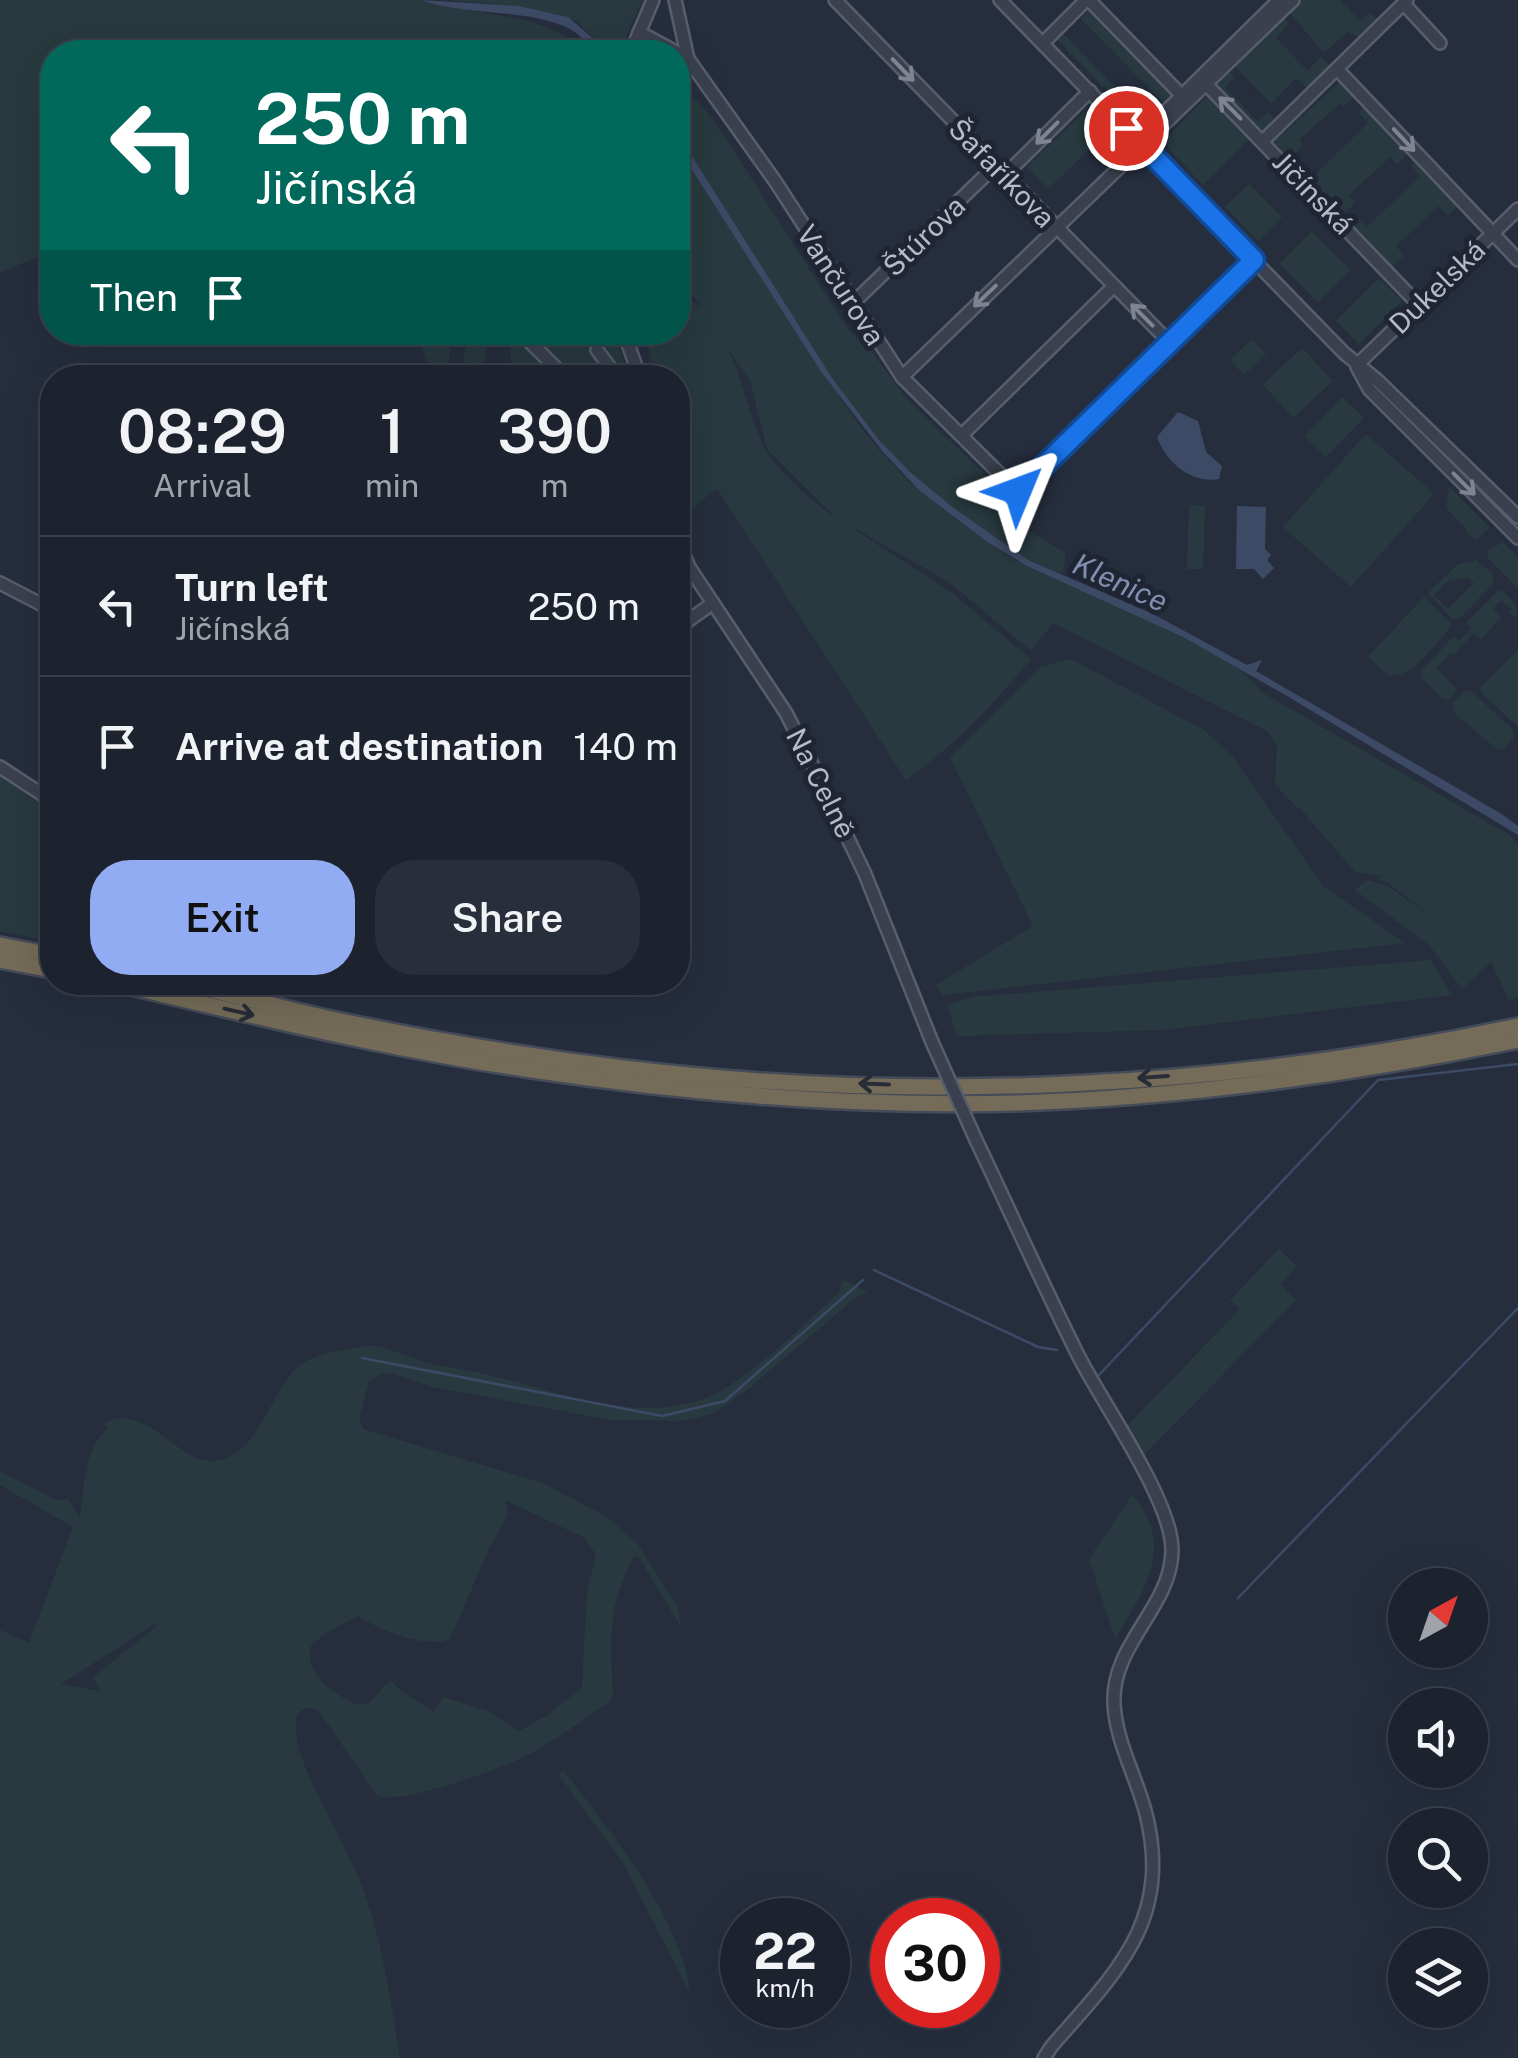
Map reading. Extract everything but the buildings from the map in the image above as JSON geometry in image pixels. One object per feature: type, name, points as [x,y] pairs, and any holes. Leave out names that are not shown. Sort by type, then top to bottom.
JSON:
[{"type":"highway","points":[[0,945],[40,953]]},
{"type":"highway","points":[[0,960],[40,968]]},
{"type":"highway","points":[[165,995],[323,1032],[534,1071],[774,1096],[901,1103],[1013,1103],[1172,1092],[1358,1068],[1518,1040]]},
{"type":"highway","points":[[237,995],[426,1038],[626,1068],[774,1082],[971,1086],[1180,1076],[1338,1057],[1518,1026]]},
{"type":"street","points":[[636,40],[654,0]]},
{"type":"street","name":"Vančurova","points":[[675,0],[679,40]]},
{"type":"street","name":"Šafaříkova","points":[[836,0],[1171,344]]},
{"type":"street","points":[[1000,0],[1356,365],[1370,389],[1515,522],[1518,538]]},
{"type":"street","points":[[1043,42],[1087,0],[1184,98]]},
{"type":"street","points":[[1184,98],[1205,83],[1287,1]]},
{"type":"street","points":[[902,377],[1141,144],[1149,128],[1287,1]]},
{"type":"street","points":[[1263,141],[1405,2],[1440,43]]},
{"type":"street","name":"Vančurova","points":[[639,32],[653,40]]},
{"type":"street","name":"Vančurova","points":[[690,68],[775,181],[902,377],[1018,491],[1171,344]]},
{"type":"street","points":[[1337,69],[1518,260]]},
{"type":"street","name":"Jičínská","points":[[1205,83],[1420,304]]},
{"type":"street","name":"Štúrova","points":[[852,304],[1090,91]]},
{"type":"street","name":"Dukelská","points":[[1356,365],[1518,209]]},
{"type":"street","points":[[1171,344],[1254,260]]},
{"type":"street","points":[[962,435],[1114,286]]},
{"type":"street","points":[[533,345],[553,365]]},
{"type":"street","points":[[596,350],[606,365]]},
{"type":"street","name":"Na Celně","points":[[690,569],[786,714],[822,783],[865,874],[976,1140],[1078,1356],[1162,1505],[1171,1530],[1168,1574],[1123,1656],[1114,1694],[1117,1724],[1151,1839],[1153,1868],[1147,1912],[1130,1951],[1114,1975],[1044,2058]]},
{"type":"street","points":[[0,583],[40,604]]},
{"type":"street","points":[[690,619],[712,603]]},
{"type":"street","points":[[0,767],[40,793]]},
{"type":"shaded area","points":[[0,0],[420,0],[529,22],[571,40],[40,40],[40,257],[0,272]]},
{"type":"shaded area","points":[[446,0],[643,0],[625,40],[596,40],[576,21],[518,6]]},
{"type":"shaded area","points":[[1302,0],[1340,0],[1360,21],[1370,12],[1379,21],[1362,38],[1347,32],[1324,53],[1289,12]]},
{"type":"shaded area","points":[[1089,10],[1172,94],[1164,103],[1081,19]]},
{"type":"shaded area","points":[[1283,18],[1289,24],[1276,38],[1308,71],[1321,56],[1329,65],[1328,72],[1311,87],[1296,78],[1271,104],[1234,65]]},
{"type":"shaded area","points":[[1064,34],[1146,119],[1140,125],[1057,39]]},
{"type":"shaded area","points":[[1228,71],[1235,77],[1225,88],[1257,121],[1268,112],[1275,120],[1261,133],[1213,84]]},
{"type":"shaded area","points":[[1340,82],[1354,97],[1344,106],[1340,103],[1299,140],[1303,146],[1288,159],[1273,143]]},
{"type":"shaded area","points":[[690,95],[717,125],[849,331],[872,352],[905,397],[1006,495],[1029,531],[1066,553],[1063,574],[1028,560],[909,471],[880,441],[832,378],[690,153]]},
{"type":"shaded area","points":[[1207,96],[1250,138],[1203,185],[1168,148],[1166,139]]},
{"type":"shaded area","points":[[1088,108],[1121,142],[1113,150],[1101,138],[1048,189],[1027,167]]},
{"type":"shaded area","points":[[1363,108],[1407,154],[1397,164],[1390,157],[1349,195],[1355,203],[1342,215],[1299,171],[1304,165],[1315,175],[1368,123],[1359,113]]},
{"type":"shaded area","points":[[1415,162],[1457,207],[1448,215],[1438,206],[1396,246],[1404,256],[1392,267],[1350,223],[1356,217],[1367,227],[1420,176],[1411,165]]},
{"type":"shaded area","points":[[690,167],[855,418],[887,459],[924,494],[1016,559],[1155,622],[1221,657],[1261,692],[1508,834],[1518,844],[1518,997],[1509,1000],[1491,962],[1462,989],[1430,946],[1355,890],[1367,880],[1388,886],[1433,918],[1387,882],[1377,879],[1383,876],[1355,872],[1275,784],[1277,745],[1267,731],[1053,623],[1031,651],[949,582],[843,522],[952,593],[1031,659],[972,724],[906,780],[717,489],[690,509],[690,365],[651,365],[648,345],[690,345],[690,300],[701,307],[690,292]],"holes":[[[728,349],[750,380],[767,449],[836,518],[795,485],[769,455]]]},
{"type":"shaded area","points":[[1249,184],[1282,217],[1258,241],[1225,207]]},
{"type":"shaded area","points":[[1312,231],[1350,270],[1318,302],[1279,264]]},
{"type":"shaded area","points":[[1379,278],[1402,301],[1359,344],[1336,321]]},
{"type":"shaded area","points":[[1252,339],[1266,354],[1244,375],[1230,360]]},
{"type":"shaded area","points":[[422,345],[451,345],[448,365],[427,365]]},
{"type":"shaded area","points":[[467,345],[495,345],[487,347],[484,365],[463,362]]},
{"type":"shaded area","points":[[511,345],[618,345],[626,365],[515,365],[510,361]]},
{"type":"shaded area","points":[[1302,348],[1333,381],[1293,418],[1263,384]]},
{"type":"shaded area","points":[[1342,397],[1364,418],[1326,457],[1305,436]]},
{"type":"shaded area","points":[[1366,434],[1434,494],[1351,587],[1283,527]]},
{"type":"shaded area","points":[[1449,487],[1490,528],[1477,539],[1468,535],[1446,508]]},
{"type":"shaded area","points":[[1189,505],[1205,506],[1203,569],[1187,569]]},
{"type":"shaded area","points":[[1503,542],[1518,557],[1518,588],[1487,557],[1489,550]]},
{"type":"shaded area","points":[[1476,560],[1493,574],[1493,584],[1459,619],[1453,619],[1428,593],[1457,565]],"holes":[[[1468,577],[1474,583],[1448,609],[1434,595],[1446,582]]]},
{"type":"shaded area","points":[[1498,591],[1515,603],[1518,615],[1509,613],[1512,609],[1501,600],[1493,609],[1501,617],[1481,639],[1473,633],[1436,668],[1457,690],[1449,699],[1443,699],[1421,678],[1422,670],[1454,636],[1459,641],[1471,629],[1466,623]]},
{"type":"shaded area","points":[[1424,597],[1450,623],[1450,628],[1415,666],[1388,676],[1368,657]]},
{"type":"shaded area","points":[[1518,650],[1518,727],[1481,692],[1481,687]]},
{"type":"shaded area","points":[[1071,659],[1204,730],[1233,757],[1323,886],[1405,943],[943,995],[936,985],[1033,926],[950,758],[1040,667]]},
{"type":"shaded area","points":[[1465,691],[1471,691],[1513,730],[1514,737],[1503,749],[1497,749],[1455,714],[1453,703]]},
{"type":"shaded area","points":[[0,777],[40,804],[40,939],[0,931]]},
{"type":"shaded area","points":[[1431,960],[1452,995],[1163,1030],[957,1036],[947,1005],[973,997]]},
{"type":"shaded area","points":[[1279,1249],[1297,1266],[1281,1285],[1296,1300],[1142,1457],[1125,1428],[1240,1309],[1230,1300]]},
{"type":"shaded area","points":[[843,1280],[867,1292],[743,1393],[712,1414],[683,1421],[610,1420],[433,1387],[391,1373],[369,1381],[359,1420],[363,1429],[542,1483],[604,1515],[637,1543],[677,1606],[681,1627],[643,1564],[637,1556],[633,1557],[614,1609],[613,1695],[608,1703],[521,1758],[427,1791],[377,1796],[319,1711],[307,1707],[297,1714],[296,1735],[305,1766],[354,1867],[371,1912],[400,2058],[0,2058],[0,1630],[29,1643],[73,1527],[0,1485],[0,1471],[56,1500],[68,1499],[80,1518],[90,1457],[100,1436],[109,1428],[103,1425],[117,1419],[132,1419],[200,1459],[212,1461],[231,1456],[246,1445],[299,1366],[320,1355],[363,1346],[382,1347],[426,1362],[616,1406],[675,1406],[703,1399],[744,1376],[839,1292]],"holes":[[[505,1500],[585,1538],[596,1555],[587,1593],[582,1687],[548,1715],[519,1731],[488,1711],[443,1697],[434,1712],[390,1680],[369,1703],[357,1705],[323,1683],[313,1667],[310,1647],[324,1634],[358,1616],[416,1640],[450,1639],[505,1520]],[[155,1624],[93,1677],[100,1691],[61,1684]]]},
{"type":"shaded area","points":[[1132,1495],[1145,1514],[1154,1550],[1145,1586],[1115,1639],[1089,1559]]},
{"type":"shaded area","points":[[563,1770],[621,1847],[658,1905],[684,1965],[690,1993],[623,1863],[559,1775]]},
{"type":"water","points":[[420,0],[518,6],[568,17],[595,40],[583,40],[566,27],[548,21]]},
{"type":"water","points":[[690,153],[832,378],[880,441],[955,509],[1028,560],[1153,614],[1247,665],[1262,660],[1256,671],[1500,813],[1518,826],[1518,835],[1183,637],[1027,566],[986,541],[920,491],[883,452],[822,373],[690,167]]},
{"type":"water","points":[[1178,412],[1198,421],[1206,452],[1222,466],[1219,479],[1189,474],[1173,463],[1161,446],[1157,437]]},
{"type":"water","points":[[1237,506],[1266,507],[1265,549],[1274,568],[1263,579],[1254,569],[1236,569]]},
{"type":"waterway","points":[[1098,1376],[1378,1080],[1518,1064]]},
{"type":"waterway","points":[[874,1270],[1038,1347],[1057,1350]]},
{"type":"waterway","points":[[362,1358],[662,1416],[725,1401],[863,1280]]},
{"type":"waterway","points":[[1238,1598],[1518,1308]]},
{"type":"route","points":[[1018,491],[1254,260],[1126,128]]},
{"type":"water label","name":"Klenice","points":[[1120,583]]}]
